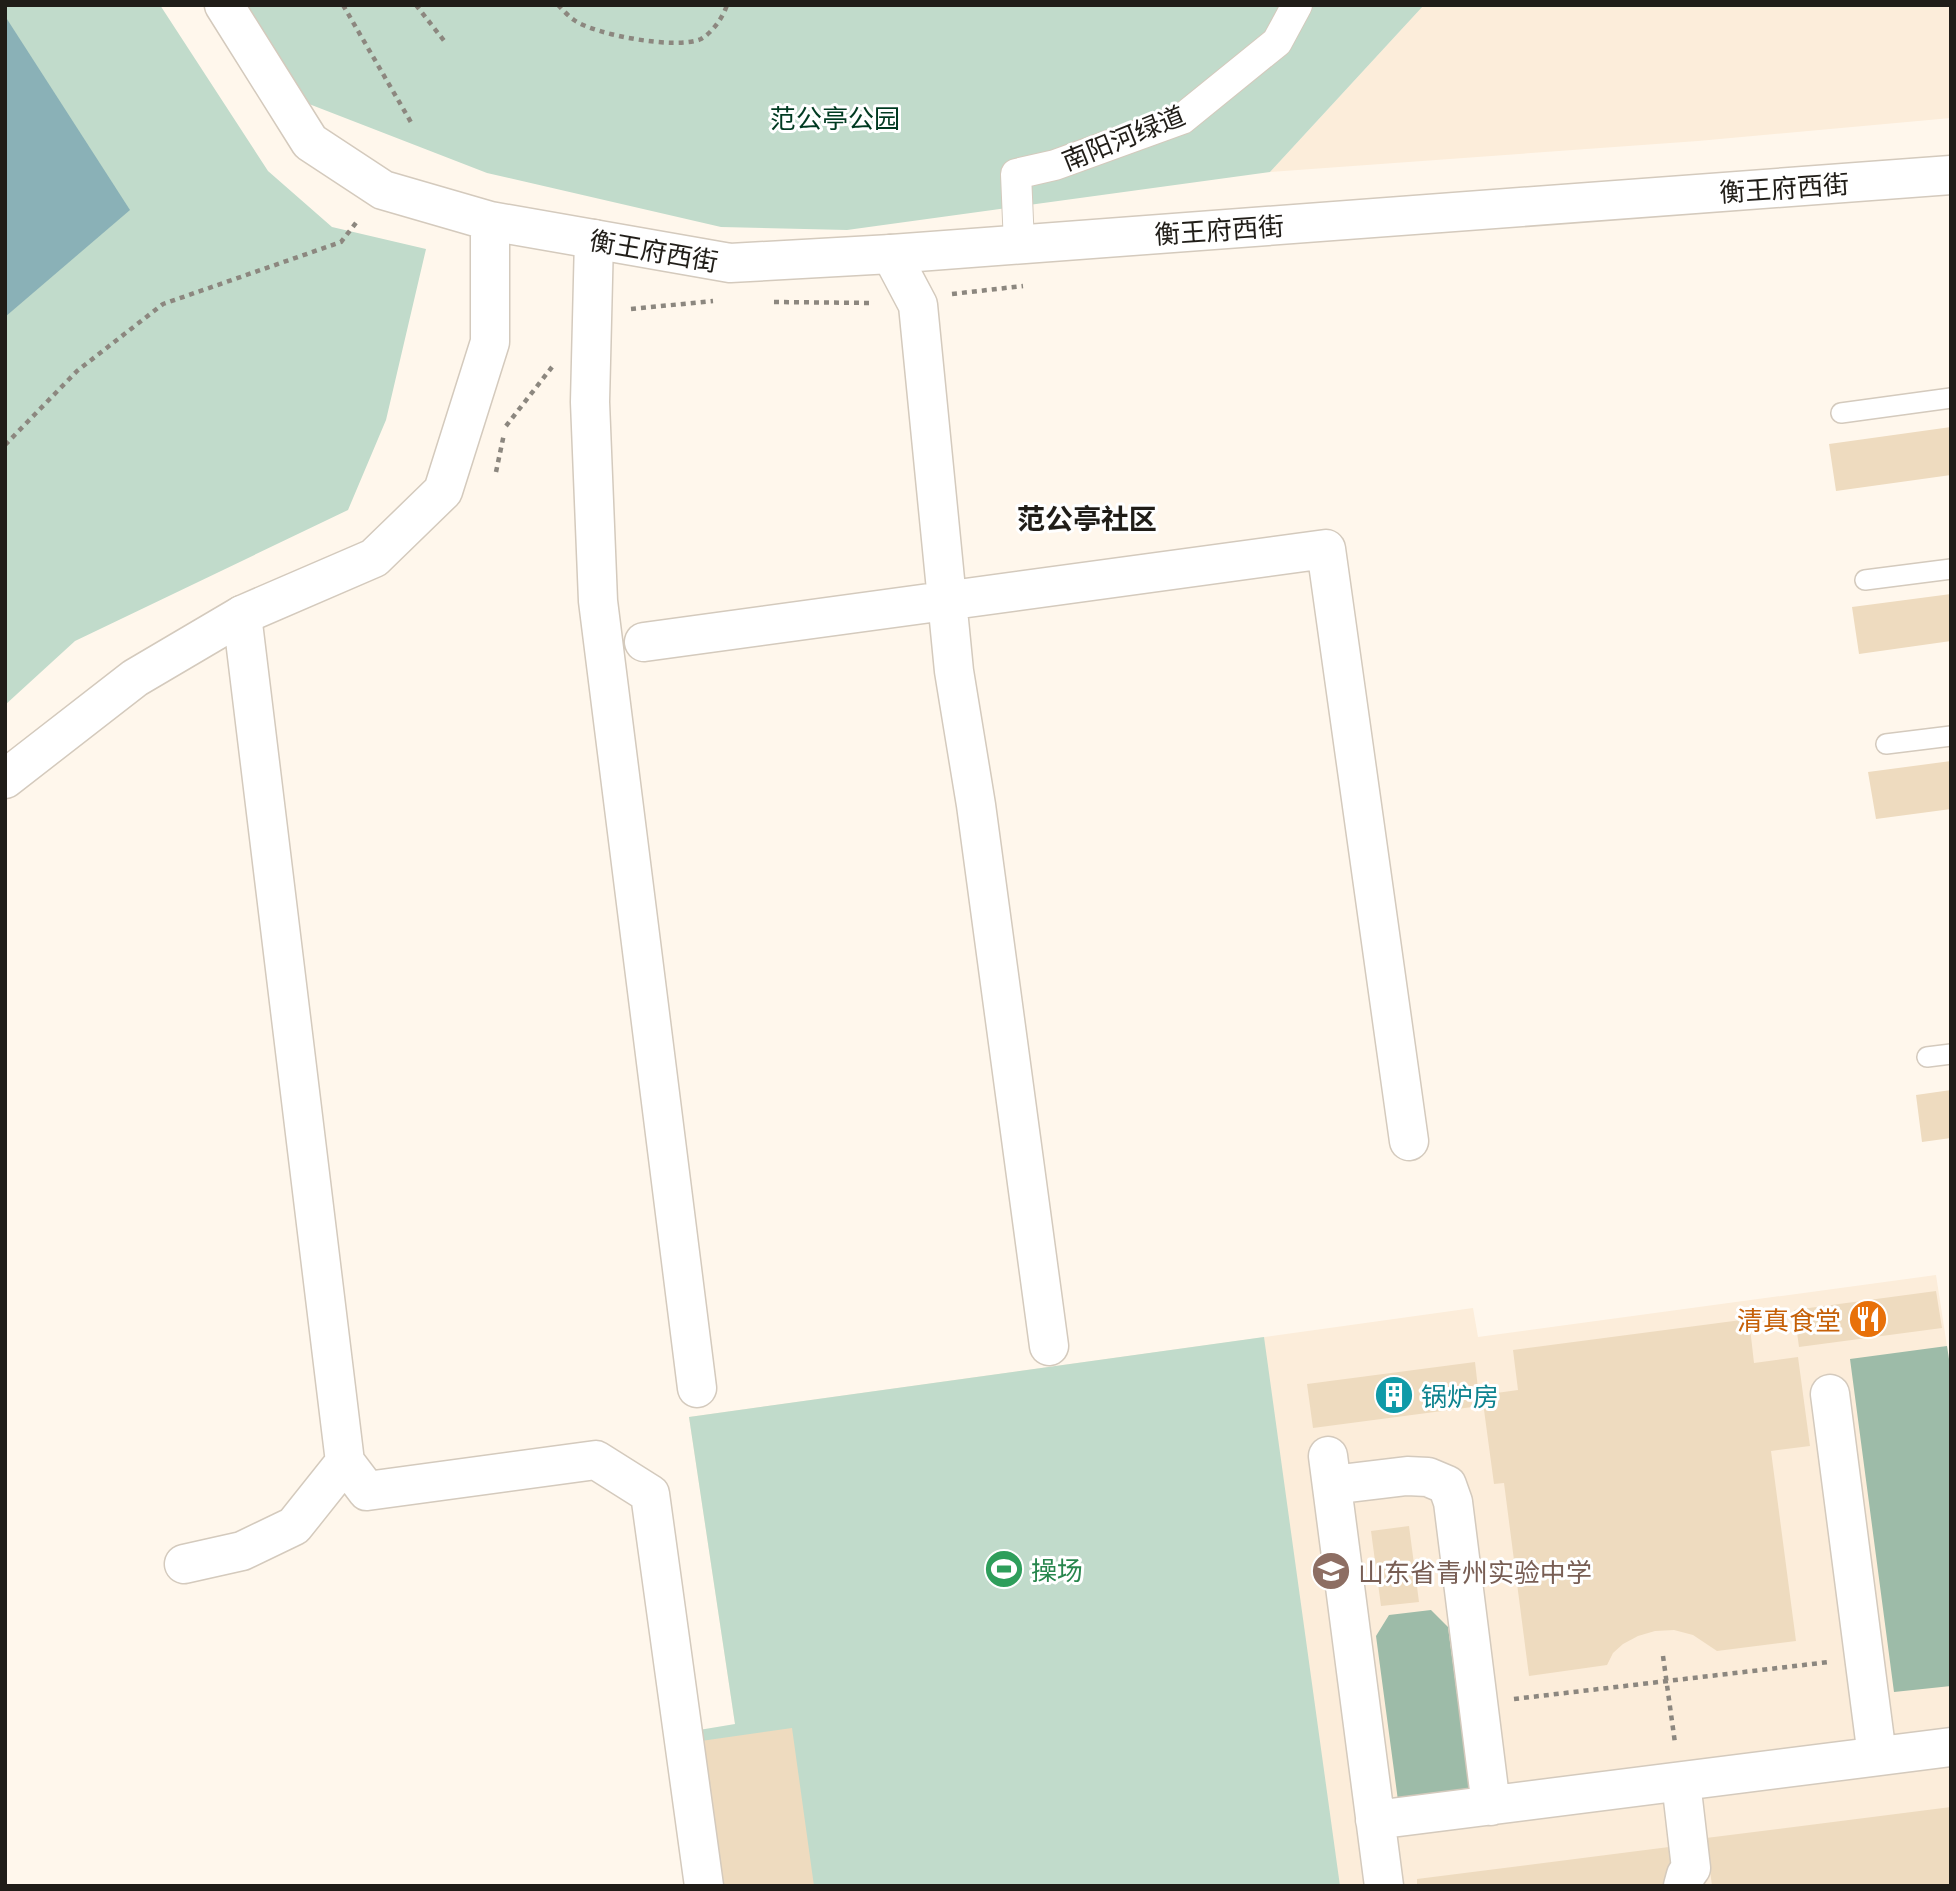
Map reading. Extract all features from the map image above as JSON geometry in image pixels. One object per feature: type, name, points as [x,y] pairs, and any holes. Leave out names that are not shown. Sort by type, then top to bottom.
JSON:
[{"type":"street","name":"衡王府西街","points":[[224,5],[310,142],[383,190],[490,221],[730,263],[891,254],[1951,175]]},
{"type":"street","name":"南阳河绿道","points":[[1019,244],[1016,174],[1055,165],[1182,119],[1277,42],[1297,5]]},
{"type":"street","points":[[5,779],[135,678],[242,615],[374,558],[443,491],[490,342],[490,221]]},
{"type":"street","points":[[594,239],[590,401],[598,601],[697,1388]]},
{"type":"street","points":[[891,254],[918,305],[954,671],[987,885],[1049,1346]]},
{"type":"street","points":[[644,642],[1326,549],[1409,1141]]},
{"type":"street","points":[[242,615],[345,1462],[367,1491],[596,1460],[650,1494],[704,1886]]},
{"type":"street","points":[[1830,1394],[1877,1756]]},
{"type":"street","points":[[184,1564],[242,1551],[294,1526],[345,1462]]},
{"type":"street","points":[[1384,1886],[1330,1471],[1428,1476],[1447,1485],[1453,1502],[1491,1806]]},
{"type":"street","points":[[1375,1820],[1951,1747]]},
{"type":"street","points":[[1681,1782],[1693,1880]]},
{"type":"lane","points":[[1841,413],[1951,398]]},
{"type":"lane","points":[[1864,580],[1951,569]]},
{"type":"lane","points":[[1886,744],[1951,736]]},
{"type":"lane","points":[[1927,1057],[1951,1054]]},
{"type":"path","points":[[343,5],[412,124]]},
{"type":"path","points":[[416,5],[445,42]]},
{"type":"path","points":[[558,5],[575,22],[612,34],[661,44],[700,39],[723,18],[727,5]]},
{"type":"path","points":[[5,445],[76,371],[163,303],[341,242],[383,190]]},
{"type":"path","points":[[951,295],[1033,284]]},
{"type":"path","points":[[622,314],[634,308],[716,301]]},
{"type":"path","points":[[771,302],[882,303]]},
{"type":"path","points":[[496,472],[506,426],[558,360]]},
{"type":"path","points":[[1663,1656],[1681,1782]]},
{"type":"path","points":[[1478,1703],[1865,1658]]},
{"type":"shaded area","points":[[1424,5],[1951,5],[1951,118],[1698,141],[1270,172]]},
{"type":"shaded area","name":"山东省青州实验中学","points":[[1936,1275],[1951,1372],[1951,1886],[721,1886],[735,1724],[689,1417],[1473,1308],[1478,1337]]},
{"type":"green space","points":[[5,5],[160,5],[268,171],[332,227],[426,249],[386,420],[348,510],[75,641],[5,705]]},
{"type":"green space","name":"范公亭公园","points":[[247,5],[1424,5],[1270,172],[847,230],[721,227],[487,173],[309,104]]},
{"type":"green space","name":"操场","points":[[1264,1337],[1340,1886],[721,1886],[699,1730],[735,1724],[689,1417]]},
{"type":"green space","points":[[1947,1346],[1951,1372],[1951,1686],[1894,1692],[1850,1359]]},
{"type":"green space","points":[[1431,1610],[1448,1627],[1471,1799],[1399,1808],[1376,1636],[1389,1615]]},
{"type":"water","points":[[5,16],[130,210],[5,317]]},
{"type":"building","points":[[1951,427],[1951,475],[1836,491],[1829,444]]},
{"type":"building","points":[[1951,594],[1951,641],[1859,654],[1852,607]]},
{"type":"building","points":[[1951,761],[1951,809],[1876,819],[1868,772]]},
{"type":"building","points":[[1951,1090],[1951,1138],[1922,1142],[1916,1095]]},
{"type":"building","name":"清真食堂","points":[[1936,1291],[1942,1328],[1799,1347],[1794,1310]]},
{"type":"building","points":[[1749,1319],[1754,1363],[1798,1357],[1810,1446],[1771,1451],[1796,1641],[1717,1651],[1693,1635],[1674,1630],[1655,1631],[1623,1644],[1613,1653],[1607,1665],[1529,1676],[1504,1483],[1494,1484],[1482,1395],[1518,1390],[1513,1350]]},
{"type":"building","name":"锅炉房","points":[[1475,1362],[1480,1406],[1313,1428],[1307,1384]]},
{"type":"building","points":[[1409,1526],[1419,1602],[1381,1606],[1371,1531]]},
{"type":"building","points":[[792,1728],[814,1886],[721,1886],[701,1741]]},
{"type":"building","points":[[1951,1807],[1951,1886],[1712,1886],[1706,1838]]},
{"type":"building","points":[[1669,1847],[1674,1886],[1417,1886],[1417,1879]]},
{"type":"place","name":"清真食堂","points":[[1868,1319]]},
{"type":"place","name":"锅炉房","points":[[1394,1395]]},
{"type":"place","name":"操场","points":[[1004,1569]]},
{"type":"place","name":"山东省青州实验中学","points":[[1331,1571]]},
{"type":"district","name":"范公亭社区","points":[[1087,518]]}]
